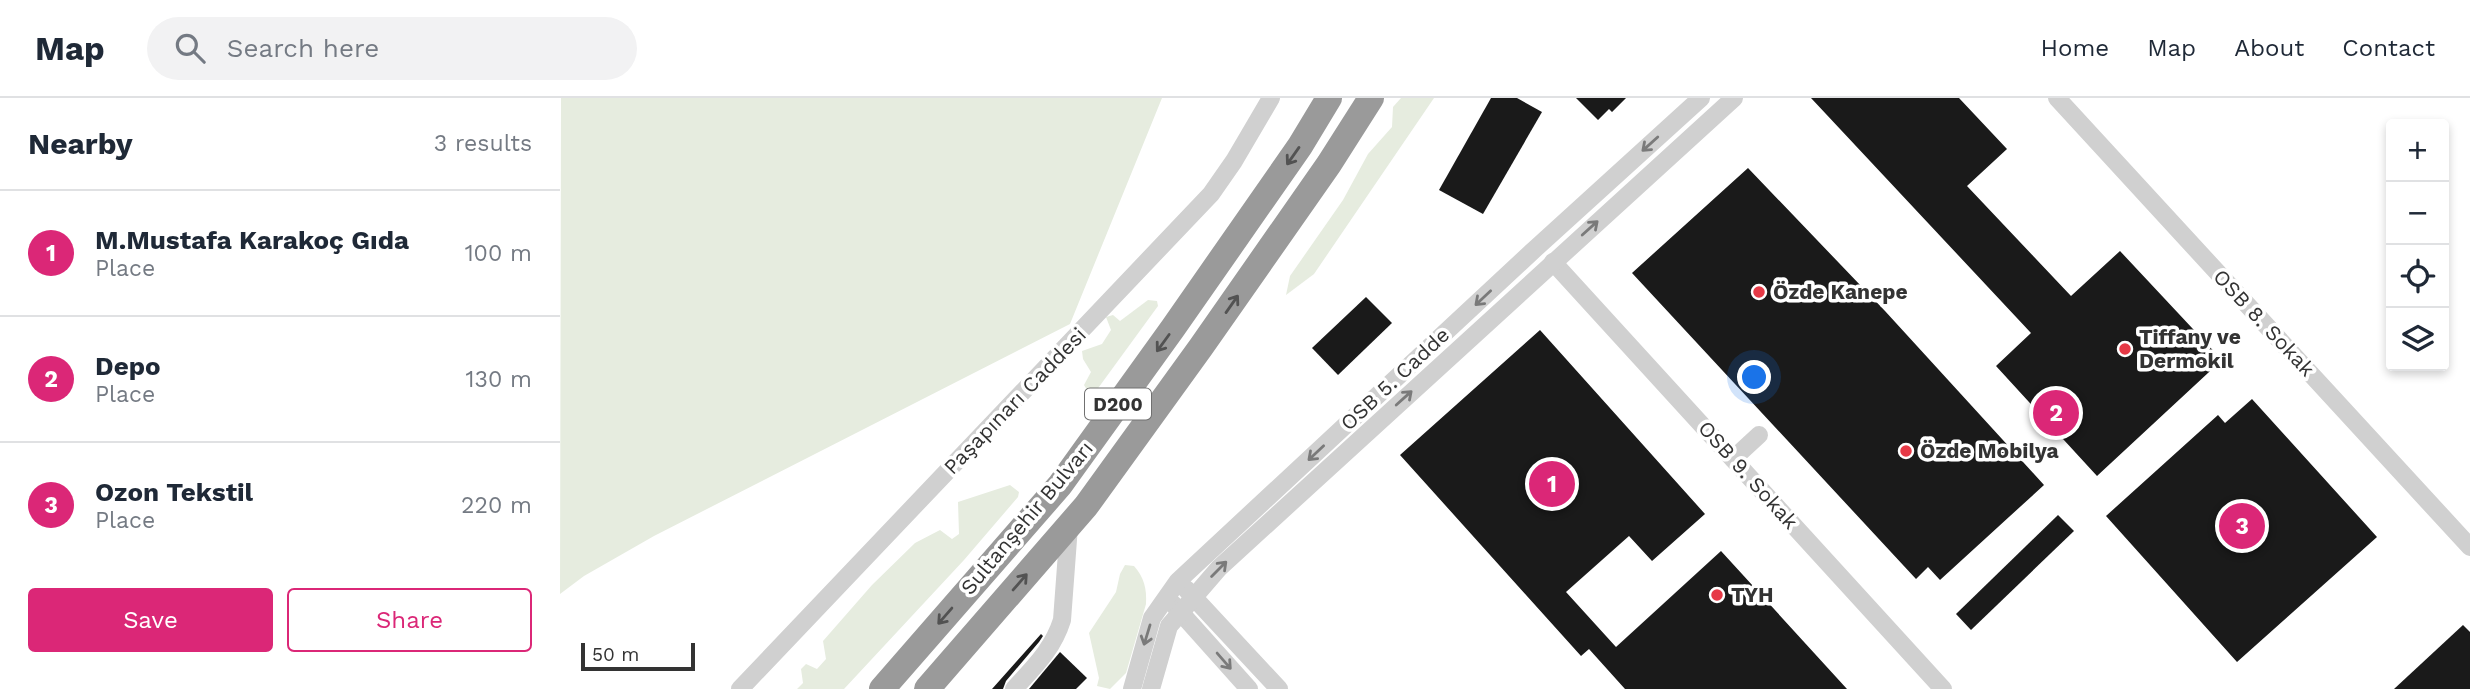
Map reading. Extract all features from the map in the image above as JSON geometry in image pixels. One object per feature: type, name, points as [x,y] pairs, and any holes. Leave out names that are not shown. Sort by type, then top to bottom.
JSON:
[{"type":"highway","name":"Sultanşehir Bulvarı","points":[[881,689],[1060,485],[1245,226],[1329,98]]},
{"type":"highway","name":"Sultanşehir Bulvarı","points":[[927,689],[1086,506],[1329,164],[1371,98]]},
{"type":"street","name":"Paşapınarı Caddesi","points":[[740,689],[1211,194],[1271,98]]},
{"type":"street","name":"OSB 5. Cadde","points":[[1132,689],[1152,618],[1178,581],[1701,98]]},
{"type":"street","points":[[1151,689],[1169,626],[1229,559],[1734,98]]},
{"type":"street","name":"OSB 8. Sokak","points":[[2057,98],[2470,547]]},
{"type":"street","name":"OSB 9. Sokak","points":[[1553,262],[1943,689]]},
{"type":"street","points":[[1733,459],[1759,435]]},
{"type":"street","points":[[1014,689],[1046,654],[1058,634],[1062,620],[1069,526]]},
{"type":"street","points":[[1178,581],[1279,689]]},
{"type":"street","points":[[1166,597],[1249,689]]},
{"type":"shaded area","points":[[561,98],[1162,98],[1070,324],[654,536],[584,576],[560,594]]},
{"type":"shaded area","points":[[1401,98],[1434,98],[1314,274],[1286,295],[1290,276],[1343,200],[1368,154],[1392,127],[1393,107]]},
{"type":"shaded area","points":[[1148,300],[1157,301],[1158,306],[1096,391],[1090,395],[1084,385],[1091,372],[1083,359],[1082,351],[1102,344],[1111,330],[1106,317],[1113,315],[1120,321]]},
{"type":"shaded area","points":[[1010,485],[1019,492],[1018,497],[964,560],[844,689],[797,689],[803,683],[801,669],[806,664],[817,669],[826,659],[823,641],[872,585],[915,543],[940,530],[952,539],[959,534],[958,502]]},
{"type":"shaded area","points":[[1125,565],[1134,566],[1140,574],[1145,588],[1146,604],[1126,673],[1110,689],[1097,686],[1099,678],[1089,633],[1116,592]]},
{"type":"building","points":[[1491,98],[1517,98],[1542,112],[1483,214],[1439,190]]},
{"type":"building","points":[[1576,98],[1626,98],[1612,112],[1609,109],[1598,120]]},
{"type":"building","points":[[1811,98],[1959,98],[2007,149],[1967,186],[2071,296],[2120,251],[2222,360],[2097,476],[1996,366],[2031,333]]},
{"type":"building","points":[[1748,168],[1885,311],[2044,485],[1940,580],[1928,567],[1916,579],[1632,273]]},
{"type":"building","points":[[1366,297],[1392,323],[1338,375],[1312,348]]},
{"type":"building","points":[[1540,330],[1705,514],[1652,561],[1629,536],[1566,592],[1616,647],[1721,551],[1847,689],[1625,689],[1589,649],[1581,656],[1400,455]]},
{"type":"building","points":[[2252,399],[2377,537],[2237,662],[2106,516],[2218,415],[2225,423]]},
{"type":"building","points":[[2058,515],[2074,531],[1971,630],[1956,614]]},
{"type":"building","points":[[2463,625],[2470,632],[2470,689],[2394,689]]},
{"type":"building","points":[[1041,634],[1043,636],[1039,642],[1006,681],[1003,689],[992,689]]},
{"type":"building","points":[[1060,652],[1087,678],[1076,689],[1029,689]]},
{"type":"place","name":"Özde Kanepe","points":[[1759,292]]},
{"type":"place","name":"Tiffany ve Dermokil","points":[[2125,349]]},
{"type":"place","name":"Depo","points":[[2056,413]]},
{"type":"place","name":"Özde Mobilya","points":[[1906,451]]},
{"type":"place","name":"M.Mustafa Karakoç Gıda","points":[[1552,484]]},
{"type":"place","name":"Ozon Tekstil","points":[[2242,526]]},
{"type":"place","name":"TYH","points":[[1717,595]]}]
